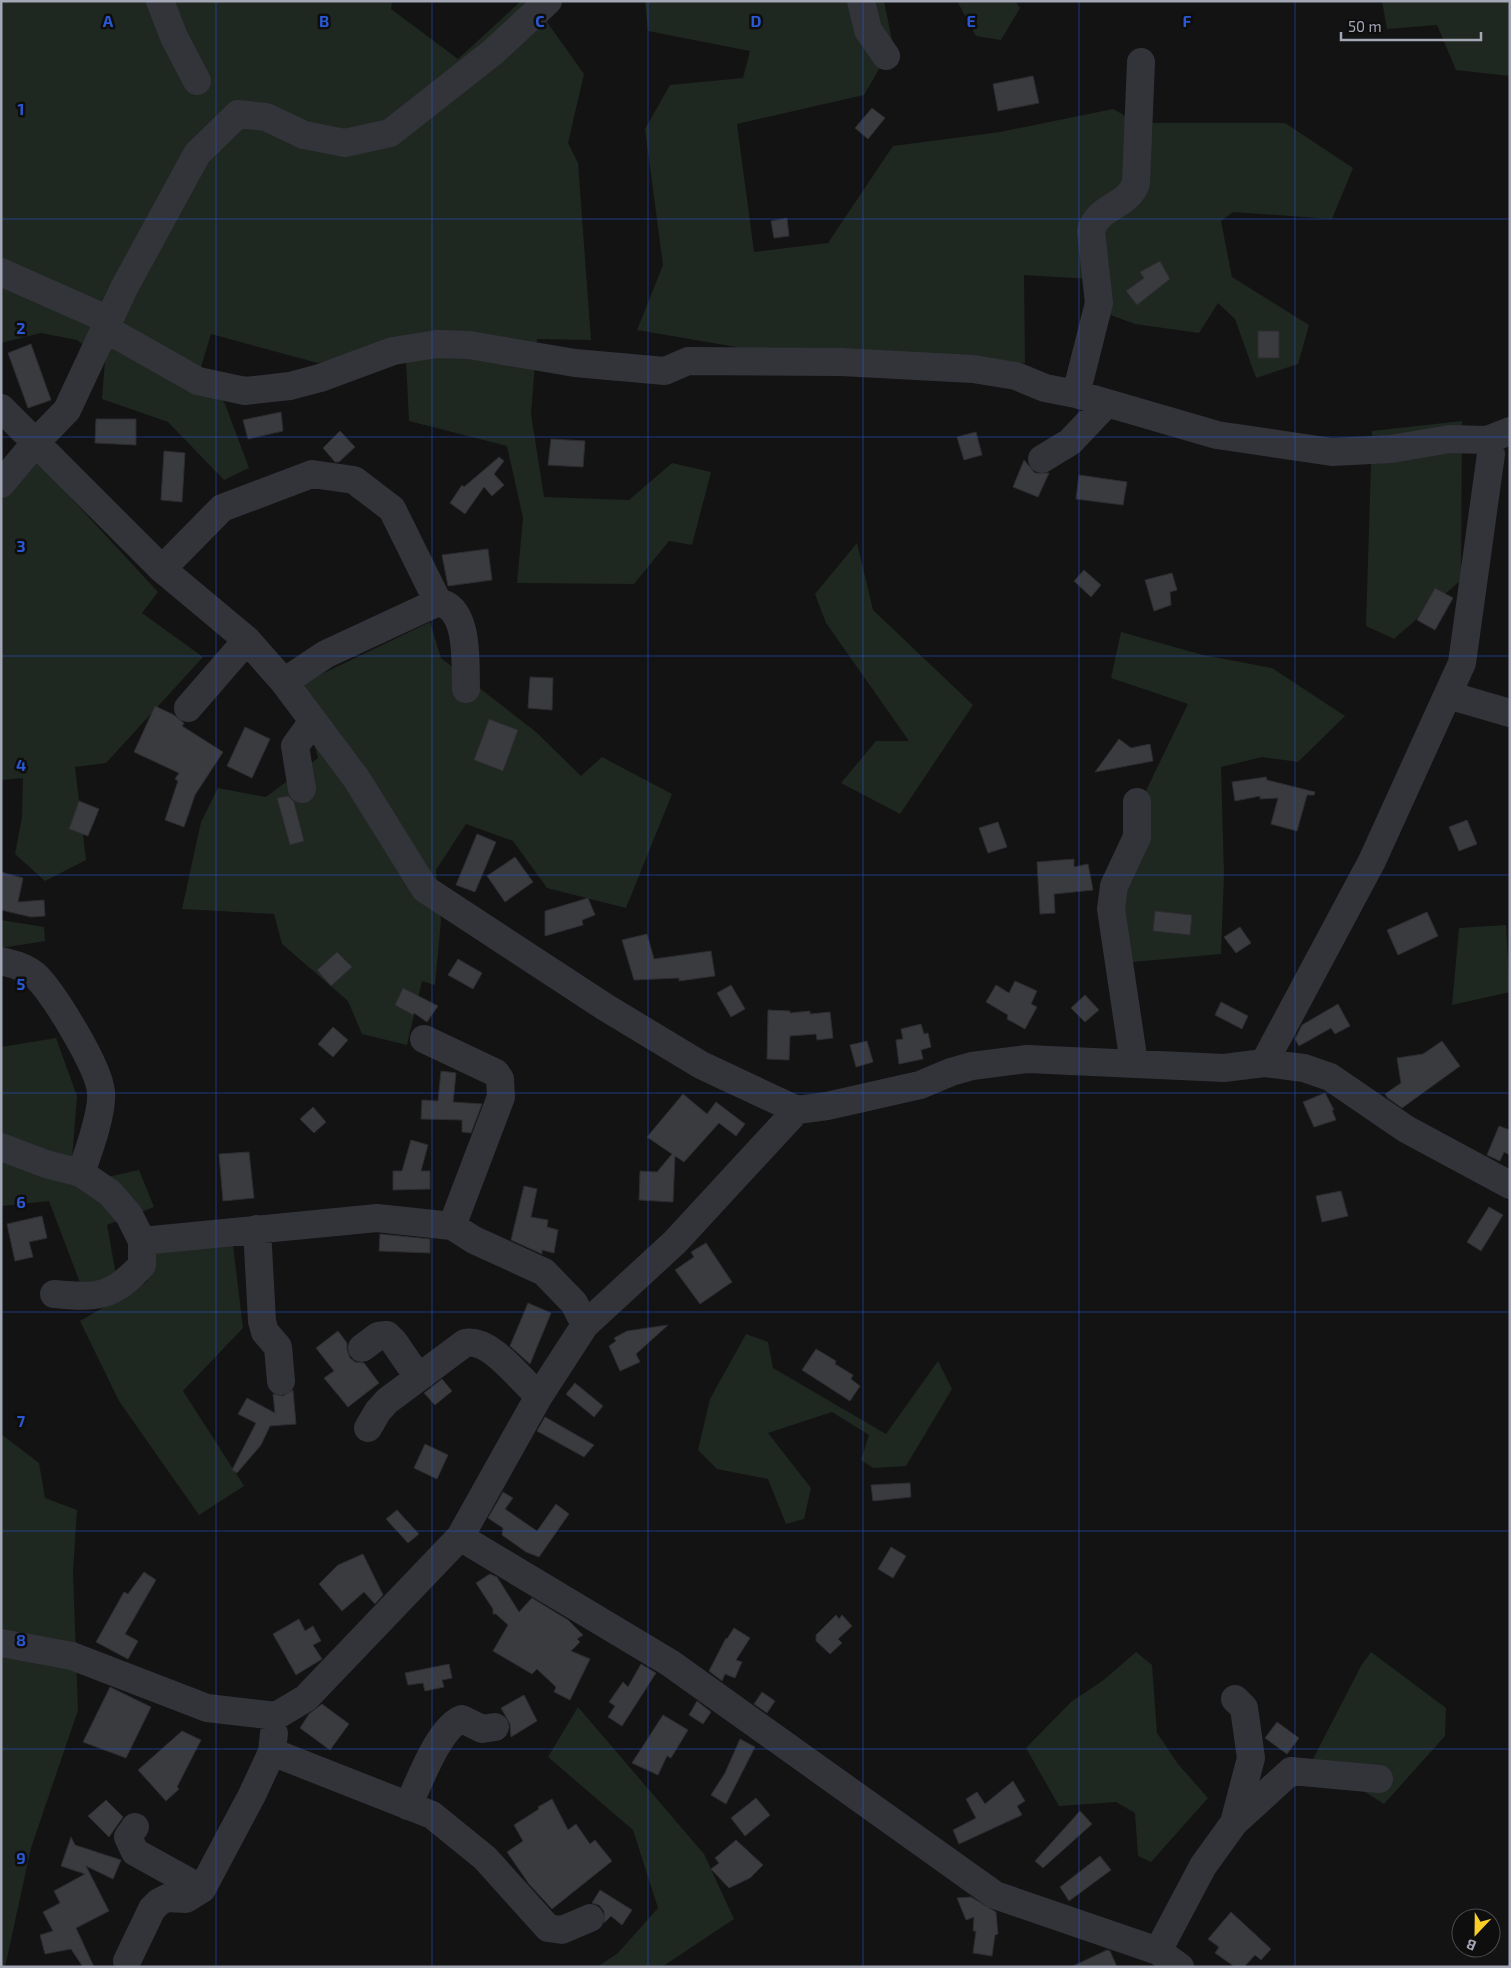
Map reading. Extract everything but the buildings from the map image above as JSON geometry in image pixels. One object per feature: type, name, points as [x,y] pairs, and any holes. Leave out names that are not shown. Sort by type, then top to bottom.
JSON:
[{"type":"street","points":[[160,1],[174,37],[197,81]]},
{"type":"street","points":[[7,471],[67,410],[124,288],[197,154],[238,114],[266,117],[304,135],[346,143],[390,133],[486,58],[548,1]]},
{"type":"street","points":[[861,1],[868,30],[886,56]]},
{"type":"street","points":[[1076,394],[1099,303],[1091,231],[1092,223],[1096,216],[1129,196],[1136,183],[1141,62]]},
{"type":"street","points":[[1,272],[107,324],[198,381],[245,391],[290,386],[320,378],[393,351],[437,344],[469,345],[575,363],[665,370],[688,361],[840,362],[973,369],[1016,376],[1045,388],[1076,394],[1217,435],[1332,452],[1391,450],[1450,439],[1498,435],[1492,454],[1462,663],[1372,861],[1264,1063]]},
{"type":"street","points":[[1042,459],[1070,442],[1106,403]]},
{"type":"street","points":[[1,408],[162,569],[247,640],[284,682],[356,778],[425,889],[605,1007],[701,1065],[797,1110],[827,1106],[920,1085],[951,1072],[972,1066],[1027,1059],[1224,1068],[1264,1063],[1304,1068],[1330,1077],[1406,1129],[1510,1185]]},
{"type":"street","points":[[162,569],[222,508],[312,474],[354,480],[392,509],[438,602]]},
{"type":"street","points":[[284,682],[326,654],[438,602],[448,604],[459,617],[465,647],[466,689]]},
{"type":"street","points":[[188,708],[247,640]]},
{"type":"street","points":[[1448,695],[1510,713]]},
{"type":"street","points":[[302,789],[295,746],[313,721]]},
{"type":"street","points":[[1134,1064],[1111,909],[1114,886],[1137,837],[1137,802]]},
{"type":"street","points":[[1,961],[17,965],[36,975],[64,1015],[91,1060],[101,1092],[96,1124],[81,1173]]},
{"type":"street","points":[[424,1039],[496,1073],[500,1079],[501,1097],[493,1123],[452,1226]]},
{"type":"street","points":[[1,1642],[72,1656],[207,1708],[276,1716],[306,1698],[460,1537],[539,1396],[585,1325],[675,1242],[797,1110]]},
{"type":"street","points":[[1,1147],[46,1164],[81,1173],[116,1200],[130,1215],[142,1241],[142,1265],[126,1282],[109,1293],[81,1297],[54,1294]]},
{"type":"street","points":[[142,1241],[377,1218],[452,1226],[474,1240],[544,1272],[574,1303],[585,1325]]},
{"type":"street","points":[[257,1229],[262,1321],[265,1332],[278,1347],[281,1381]]},
{"type":"street","points":[[362,1348],[378,1336],[386,1335],[394,1342],[418,1377]]},
{"type":"street","points":[[368,1428],[378,1411],[387,1401],[465,1343],[473,1342],[496,1352],[539,1396]]},
{"type":"street","points":[[460,1537],[670,1663],[996,1894],[1158,1951],[1180,1967]]},
{"type":"street","points":[[1234,1823],[1251,1758],[1244,1708],[1235,1699]]},
{"type":"street","points":[[127,1961],[152,1909],[159,1902],[167,1898],[186,1899],[202,1889],[252,1795],[272,1752],[276,1716]]},
{"type":"street","points":[[408,1806],[441,1738],[454,1722],[462,1719],[482,1729],[495,1727]]},
{"type":"street","points":[[272,1752],[432,1815],[485,1858],[548,1928],[562,1930],[590,1918]]},
{"type":"street","points":[[1158,1951],[1203,1866],[1234,1823],[1291,1771],[1379,1779]]},
{"type":"street","points":[[135,1828],[128,1837],[135,1852],[202,1889]]},
{"type":"shaded area","points":[[1,1],[392,1],[391,9],[458,59],[521,1],[532,1],[584,74],[568,143],[578,163],[591,340],[537,339],[531,414],[544,497],[629,500],[672,463],[711,472],[692,545],[669,541],[634,584],[517,583],[523,518],[507,446],[409,421],[405,339],[318,363],[211,334],[201,367],[225,404],[249,468],[224,480],[168,422],[102,399],[105,361],[77,340],[41,333],[1,343]]},
{"type":"shaded area","points":[[645,1],[884,1],[893,45],[864,95],[737,124],[754,252],[828,243],[893,146],[1000,132],[1113,109],[1138,123],[1285,123],[1353,168],[1332,219],[1233,212],[1221,221],[1232,277],[1309,325],[1298,364],[1256,378],[1235,319],[1218,303],[1199,333],[1135,324],[1097,310],[1091,279],[1024,275],[1025,363],[742,348],[637,330],[663,265],[645,129],[670,85],[743,78],[750,51],[648,31]]},
{"type":"shaded area","points":[[957,1],[1015,1],[1020,8],[1001,40],[976,36]]},
{"type":"shaded area","points":[[1382,1],[1510,1],[1510,76],[1456,70],[1437,25],[1387,29]]},
{"type":"shaded area","points":[[1462,421],[1461,580],[1394,639],[1366,626],[1372,431]]},
{"type":"shaded area","points":[[35,459],[158,592],[142,613],[203,657],[106,763],[75,767],[86,860],[45,881],[15,854],[22,817],[23,778],[1,780],[1,501]]},
{"type":"shaded area","points":[[857,543],[873,610],[973,705],[900,814],[841,783],[876,741],[909,741],[826,623],[815,594]]},
{"type":"shaded area","points":[[430,622],[441,658],[536,732],[581,776],[602,757],[672,794],[626,908],[547,888],[513,841],[466,824],[436,870],[441,921],[435,985],[422,981],[407,1045],[362,1034],[348,1001],[282,944],[274,914],[182,909],[201,822],[218,788],[266,797],[318,758],[299,685]]},
{"type":"shaded area","points":[[1121,632],[1203,655],[1272,668],[1345,716],[1298,762],[1262,757],[1221,767],[1224,874],[1221,954],[1111,964],[1139,805],[1188,704],[1111,678]]},
{"type":"shaded area","points":[[1,920],[44,927],[45,941],[1,948]]},
{"type":"shaded area","points":[[1506,925],[1510,992],[1452,1005],[1459,928]]},
{"type":"shaded area","points":[[56,1038],[77,1096],[70,1185],[139,1170],[154,1207],[107,1225],[116,1275],[82,1288],[49,1201],[2,1206],[1,1264],[1,1047]]},
{"type":"shaded area","points":[[233,1245],[243,1328],[183,1391],[244,1486],[199,1515],[119,1401],[80,1321],[147,1282],[156,1250]]},
{"type":"shaded area","points":[[746,1334],[768,1342],[773,1368],[886,1434],[938,1361],[952,1389],[906,1466],[873,1468],[861,1460],[869,1435],[832,1412],[768,1433],[811,1488],[804,1519],[786,1524],[768,1479],[717,1469],[698,1450],[710,1399]]},
{"type":"shaded area","points":[[1,1434],[39,1463],[45,1498],[77,1510],[73,1572],[78,1710],[31,1848],[5,1967],[1,1967]]},
{"type":"shaded area","points":[[1136,1652],[1152,1665],[1157,1733],[1178,1764],[1208,1798],[1151,1862],[1138,1856],[1135,1813],[1116,1802],[1059,1806],[1026,1748],[1071,1702],[1105,1679]]},
{"type":"shaded area","points":[[1371,1652],[1446,1708],[1445,1736],[1384,1804],[1313,1759],[1361,1666]]},
{"type":"shaded area","points":[[578,1707],[704,1854],[734,1919],[662,1967],[597,1967],[618,1953],[658,1908],[633,1830],[548,1757]]}]
